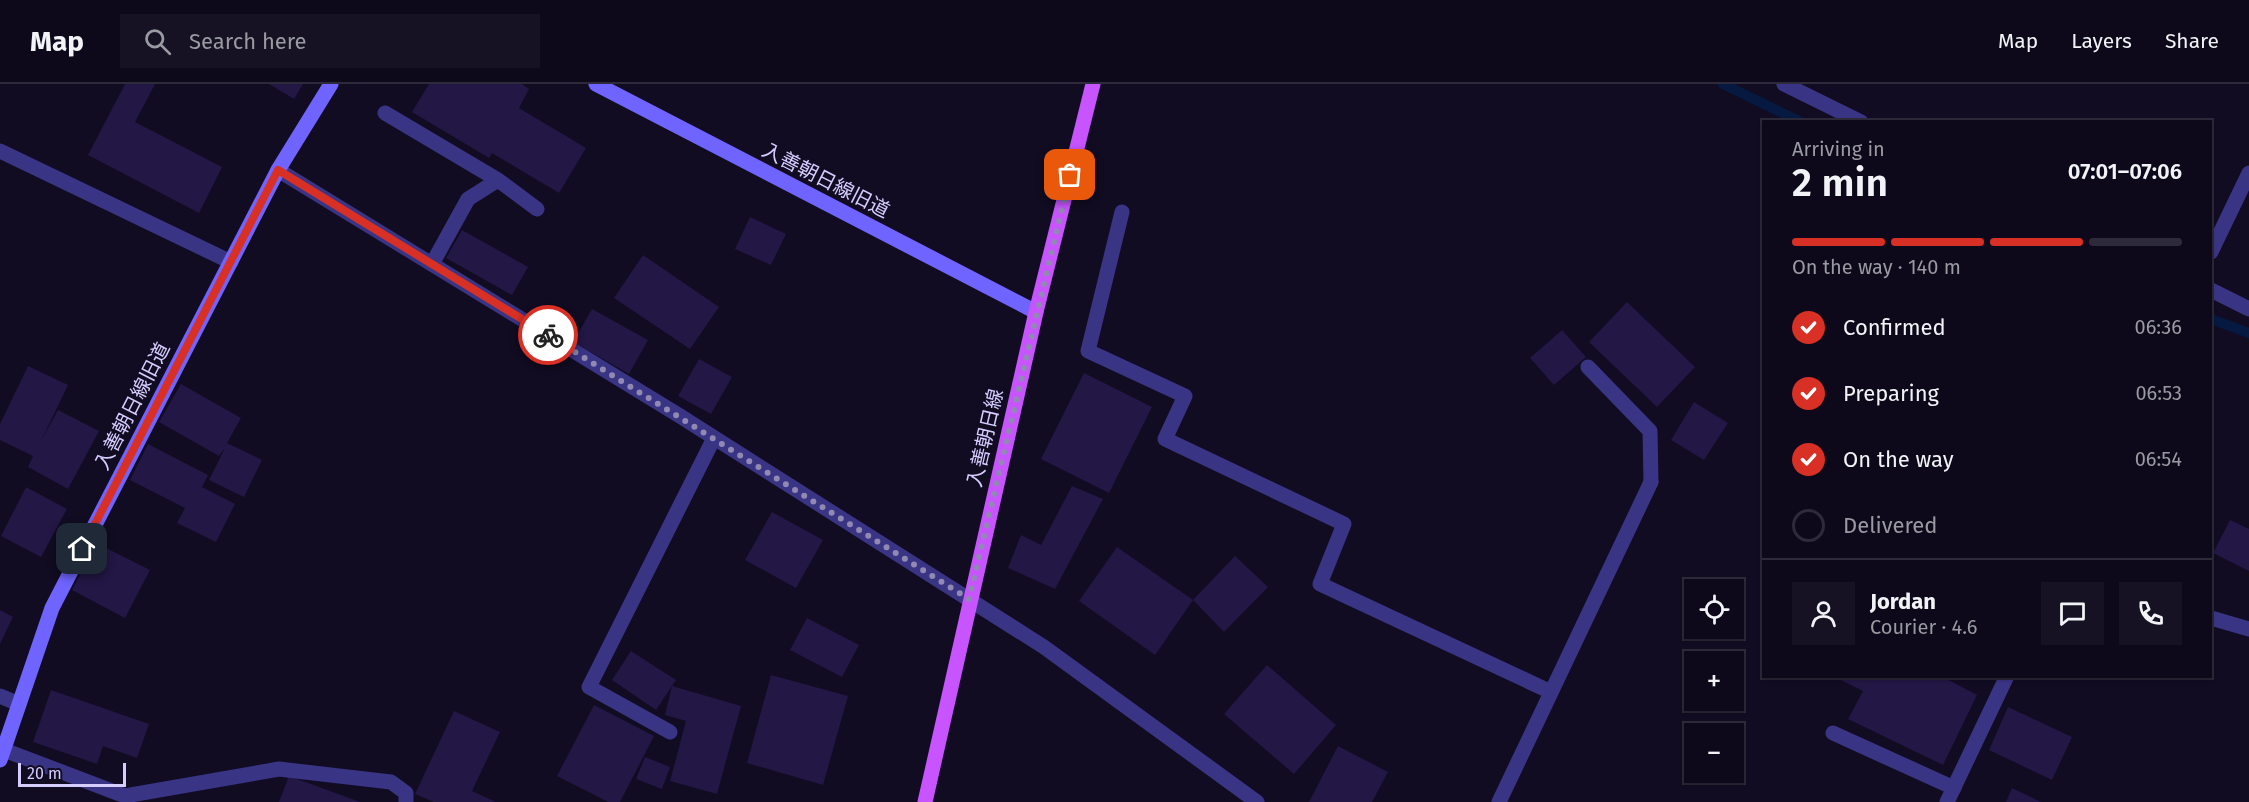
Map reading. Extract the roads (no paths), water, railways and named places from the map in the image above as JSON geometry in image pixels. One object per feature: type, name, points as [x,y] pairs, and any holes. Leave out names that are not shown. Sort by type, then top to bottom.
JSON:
[{"type":"main road","name":"入善朝日線","points":[[925,802],[969,599],[1036,312],[1093,84]]},
{"type":"street","name":"入善朝日線旧道","points":[[2,755],[52,608],[278,170],[331,84]]},
{"type":"street","name":"入善朝日線旧道","points":[[596,84],[1036,312]]},
{"type":"street","points":[[1784,84],[1857,120]]},
{"type":"street","points":[[385,113],[498,180],[537,209]]},
{"type":"street","points":[[0,151],[231,262]]},
{"type":"street","points":[[278,170],[714,438],[1044,647],[1257,802]]},
{"type":"street","points":[[2212,250],[2249,173]]},
{"type":"street","points":[[432,264],[468,199],[498,180]]},
{"type":"street","points":[[1122,212],[1088,351],[1185,396],[1165,439],[1344,524],[1320,584],[1551,692]]},
{"type":"street","points":[[2212,290],[2249,309]]},
{"type":"street","points":[[1500,802],[1651,482],[1650,431],[1588,367]]},
{"type":"street","points":[[670,732],[589,687],[714,438]]},
{"type":"street","points":[[2212,618],[2249,629]]},
{"type":"street","points":[[1947,802],[2006,678]]},
{"type":"street","points":[[0,696],[19,704]]},
{"type":"street","points":[[1833,733],[1954,788]]},
{"type":"street","points":[[2,755],[125,796],[279,769],[391,782],[406,793],[406,802]]},
{"type":"waterway","points":[[1723,84],[1797,120]]},
{"type":"waterway","points":[[2212,319],[2249,333]]}]
